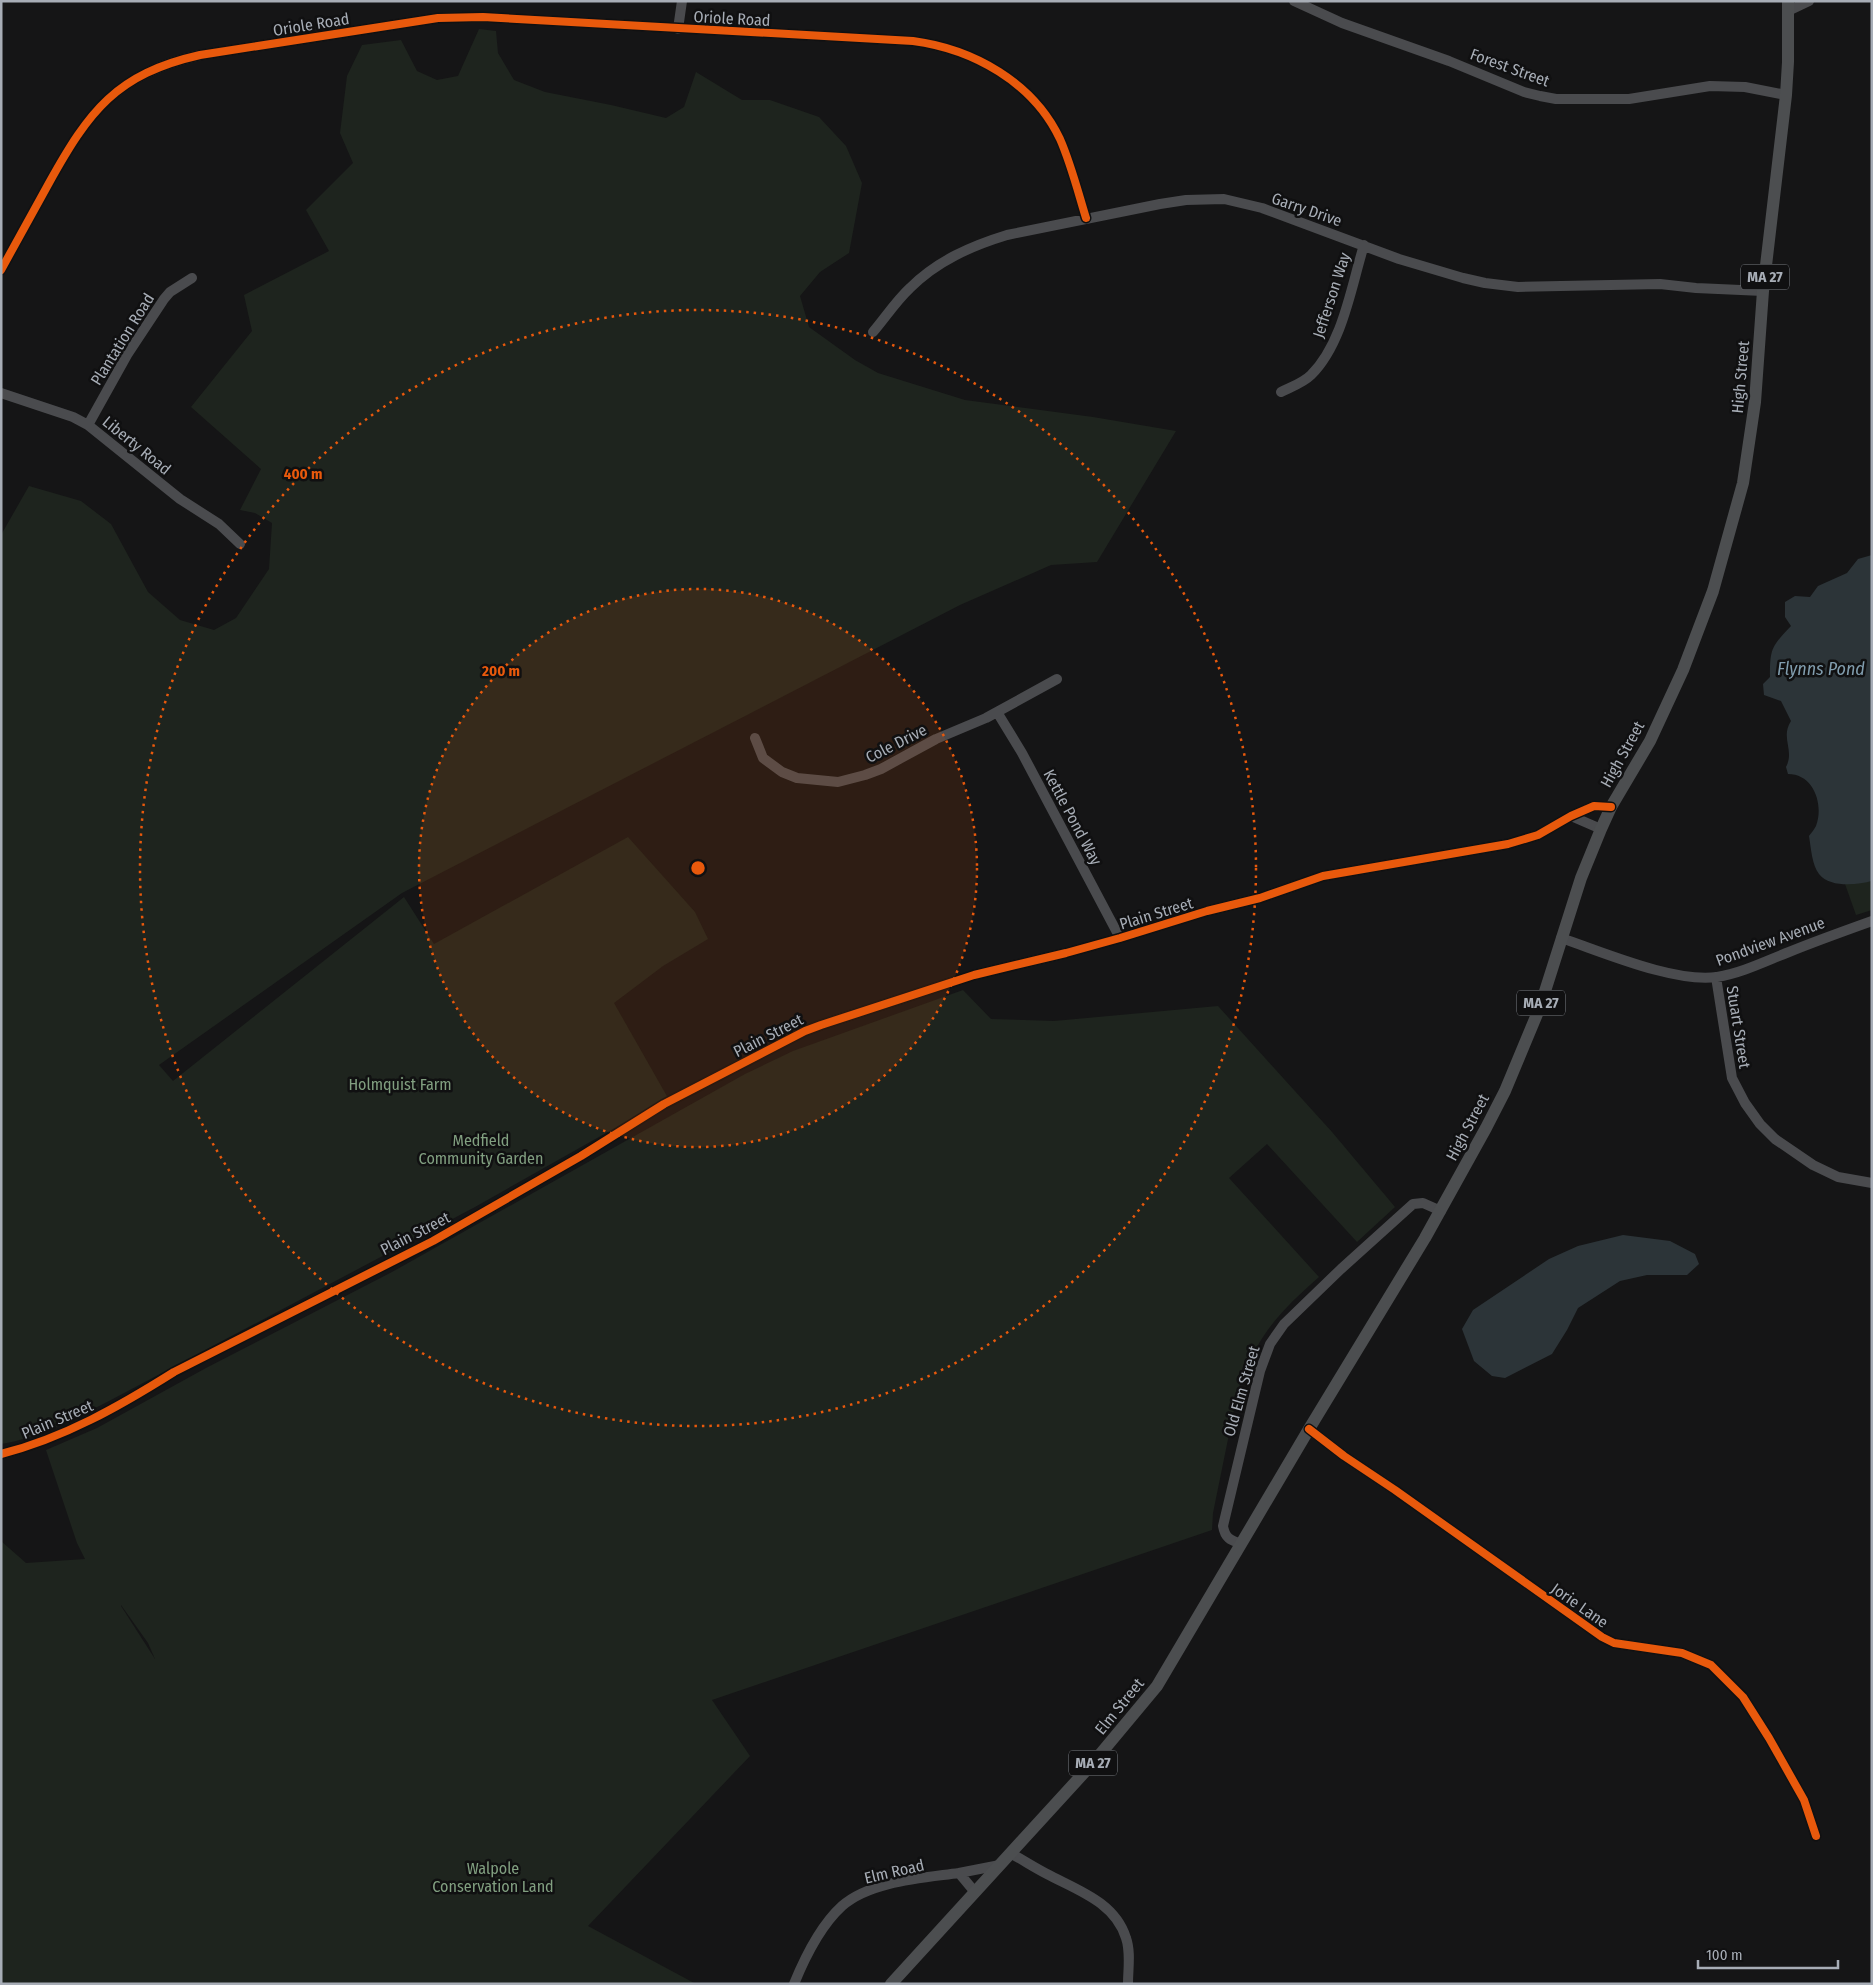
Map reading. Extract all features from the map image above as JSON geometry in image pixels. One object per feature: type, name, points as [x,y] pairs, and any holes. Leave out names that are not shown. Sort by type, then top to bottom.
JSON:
[{"type":"main road","name":"High Street","points":[[1259,1514],[1440,1211],[1505,1091],[1540,1007],[1581,878],[1601,828],[1611,807],[1650,741],[1683,670],[1712,591],[1743,484],[1748,458],[1755,402],[1763,291],[1786,95],[1788,6]]},
{"type":"main road","name":"Elm Street","points":[[891,1984],[1092,1764],[1157,1686],[1259,1514]]},
{"type":"street","points":[[678,29],[682,1]]},
{"type":"street","name":"Forest Street","points":[[1294,1],[1342,23],[1442,58],[1524,92],[1540,96],[1556,99],[1629,99],[1710,86],[1745,87],[1786,95]]},
{"type":"street","points":[[1788,6],[1809,1]]},
{"type":"street","name":"Oriole Road","points":[[1,270],[69,148],[89,119],[106,100],[150,70],[200,55],[438,18],[483,17],[913,41],[946,47],[979,60],[1007,77],[1042,110],[1052,124],[1066,153],[1086,218]]},
{"type":"street","name":"Garry Drive","points":[[873,332],[910,288],[954,256],[1007,234],[1186,200],[1224,199],[1262,208],[1399,259],[1462,278],[1518,287],[1660,284],[1696,288],[1763,291]]},
{"type":"street","name":"Jefferson Way","points":[[1281,392],[1300,384],[1311,375],[1338,334],[1364,245]]},
{"type":"street","name":"Plantation Road","points":[[88,425],[127,356],[164,299],[170,292],[192,278]]},
{"type":"street","name":"Liberty Road","points":[[1,393],[73,417],[88,425],[180,499],[219,524],[240,544]]},
{"type":"street","name":"Cole Drive","points":[[755,738],[763,758],[782,772],[797,778],[838,782],[881,769],[936,739],[997,712],[1057,679]]},
{"type":"street","name":"Kettle Pond Way","points":[[997,712],[1022,753],[1120,938]]},
{"type":"street","name":"Plain Street","points":[[1,1454],[60,1436],[91,1421],[174,1372],[433,1241],[581,1156],[664,1104],[805,1031],[974,975],[1120,938],[1207,911],[1260,898],[1323,876],[1508,844],[1538,835],[1571,816],[1594,806],[1611,807]]},
{"type":"street","points":[[1571,816],[1601,828]]},
{"type":"street","name":"Pondview Avenue","points":[[1561,938],[1662,972],[1684,976],[1716,977],[1747,968],[1872,921]]},
{"type":"street","name":"Stuart Street","points":[[1716,977],[1732,1078],[1760,1124],[1775,1139],[1813,1165],[1838,1177],[1872,1183]]},
{"type":"street","name":"Old Elm Street","points":[[1241,1544],[1229,1539],[1224,1534],[1223,1526],[1260,1371],[1270,1344],[1284,1324],[1413,1204],[1424,1202],[1440,1211]]},
{"type":"street","name":"Jorie Lane","points":[[1309,1429],[1344,1456],[1395,1490],[1602,1638],[1614,1643],[1682,1653],[1711,1665],[1743,1697],[1769,1738],[1804,1800],[1816,1836]]},
{"type":"street","points":[[1010,1853],[1082,1891],[1113,1914],[1126,1936],[1128,1984]]},
{"type":"street","name":"Elm Road","points":[[794,1984],[803,1962],[824,1926],[842,1906],[856,1896],[892,1884],[1000,1865]]},
{"type":"street","points":[[959,1873],[974,1891]]},
{"type":"green space","points":[[479,29],[496,31],[498,53],[514,80],[545,92],[666,118],[684,107],[696,72],[742,100],[770,100],[819,117],[846,146],[862,183],[849,253],[820,272],[800,296],[809,327],[855,360],[878,373],[965,400],[1093,417],[1176,431],[1097,562],[1051,565],[960,605],[402,893],[159,1065],[173,1081],[404,897],[434,944],[628,837],[695,912],[708,939],[663,966],[614,1003],[668,1098],[475,1207],[109,1401],[43,1432],[1,1444],[1,535],[29,486],[81,501],[111,524],[148,592],[180,620],[214,630],[236,618],[269,569],[272,523],[255,513],[240,510],[261,469],[191,407],[252,331],[244,295],[329,251],[306,210],[353,163],[340,133],[347,76],[362,45],[401,40],[417,71],[437,80],[458,76]]},
{"type":"green space","points":[[1872,881],[1872,910],[1856,915],[1845,884]]},
{"type":"green space","name":"Walpole Conservation Land","points":[[963,990],[991,1019],[1054,1021],[1218,1006],[1332,1132],[1395,1207],[1357,1242],[1267,1144],[1229,1178],[1319,1277],[1291,1303],[1270,1327],[1245,1371],[1238,1390],[1213,1513],[1212,1530],[712,1700],[750,1756],[588,1926],[696,1984],[1,1984],[1,1541],[26,1563],[85,1559],[77,1543],[46,1450],[97,1428],[206,1368],[392,1272],[745,1074],[793,1051]],"holes":[[[121,1605],[148,1643],[155,1659]]]},
{"type":"water","name":"Flynns Pond","points":[[1872,555],[1872,881],[1859,884],[1844,884],[1830,882],[1819,874],[1815,866],[1809,836],[1816,826],[1818,818],[1818,800],[1815,792],[1804,779],[1797,775],[1788,774],[1786,767],[1789,755],[1787,733],[1791,721],[1781,701],[1764,695],[1763,684],[1770,677],[1770,660],[1773,649],[1791,626],[1785,617],[1785,602],[1795,596],[1810,597],[1818,586],[1847,573],[1858,559]]},
{"type":"water","points":[[1623,1235],[1670,1241],[1695,1254],[1699,1264],[1687,1275],[1647,1275],[1620,1281],[1578,1308],[1552,1354],[1505,1378],[1492,1376],[1474,1361],[1462,1329],[1473,1310],[1549,1259],[1578,1246]]},
{"type":"cycle path","points":[[1,270],[78,135],[108,99],[126,85],[147,73],[171,63],[200,55],[438,18],[483,17],[913,41],[935,45],[979,60],[1017,85],[1034,101],[1060,139],[1086,218]]},
{"type":"cycle path","points":[[1,1454],[47,1439],[91,1420],[174,1372],[433,1241],[581,1156],[664,1104],[805,1031],[974,975],[1120,938],[1207,911],[1260,898],[1323,876],[1508,844],[1538,835],[1571,816],[1594,806],[1611,807]]},
{"type":"cycle path","points":[[1309,1429],[1344,1456],[1602,1637],[1614,1643],[1682,1653],[1711,1665],[1743,1697],[1769,1738],[1804,1800],[1816,1836]]},
{"type":"park label","name":"Holmquist Farm","points":[[400,1084]]},
{"type":"park label","name":"Medfield Community Garden","points":[[481,1149]]}]
